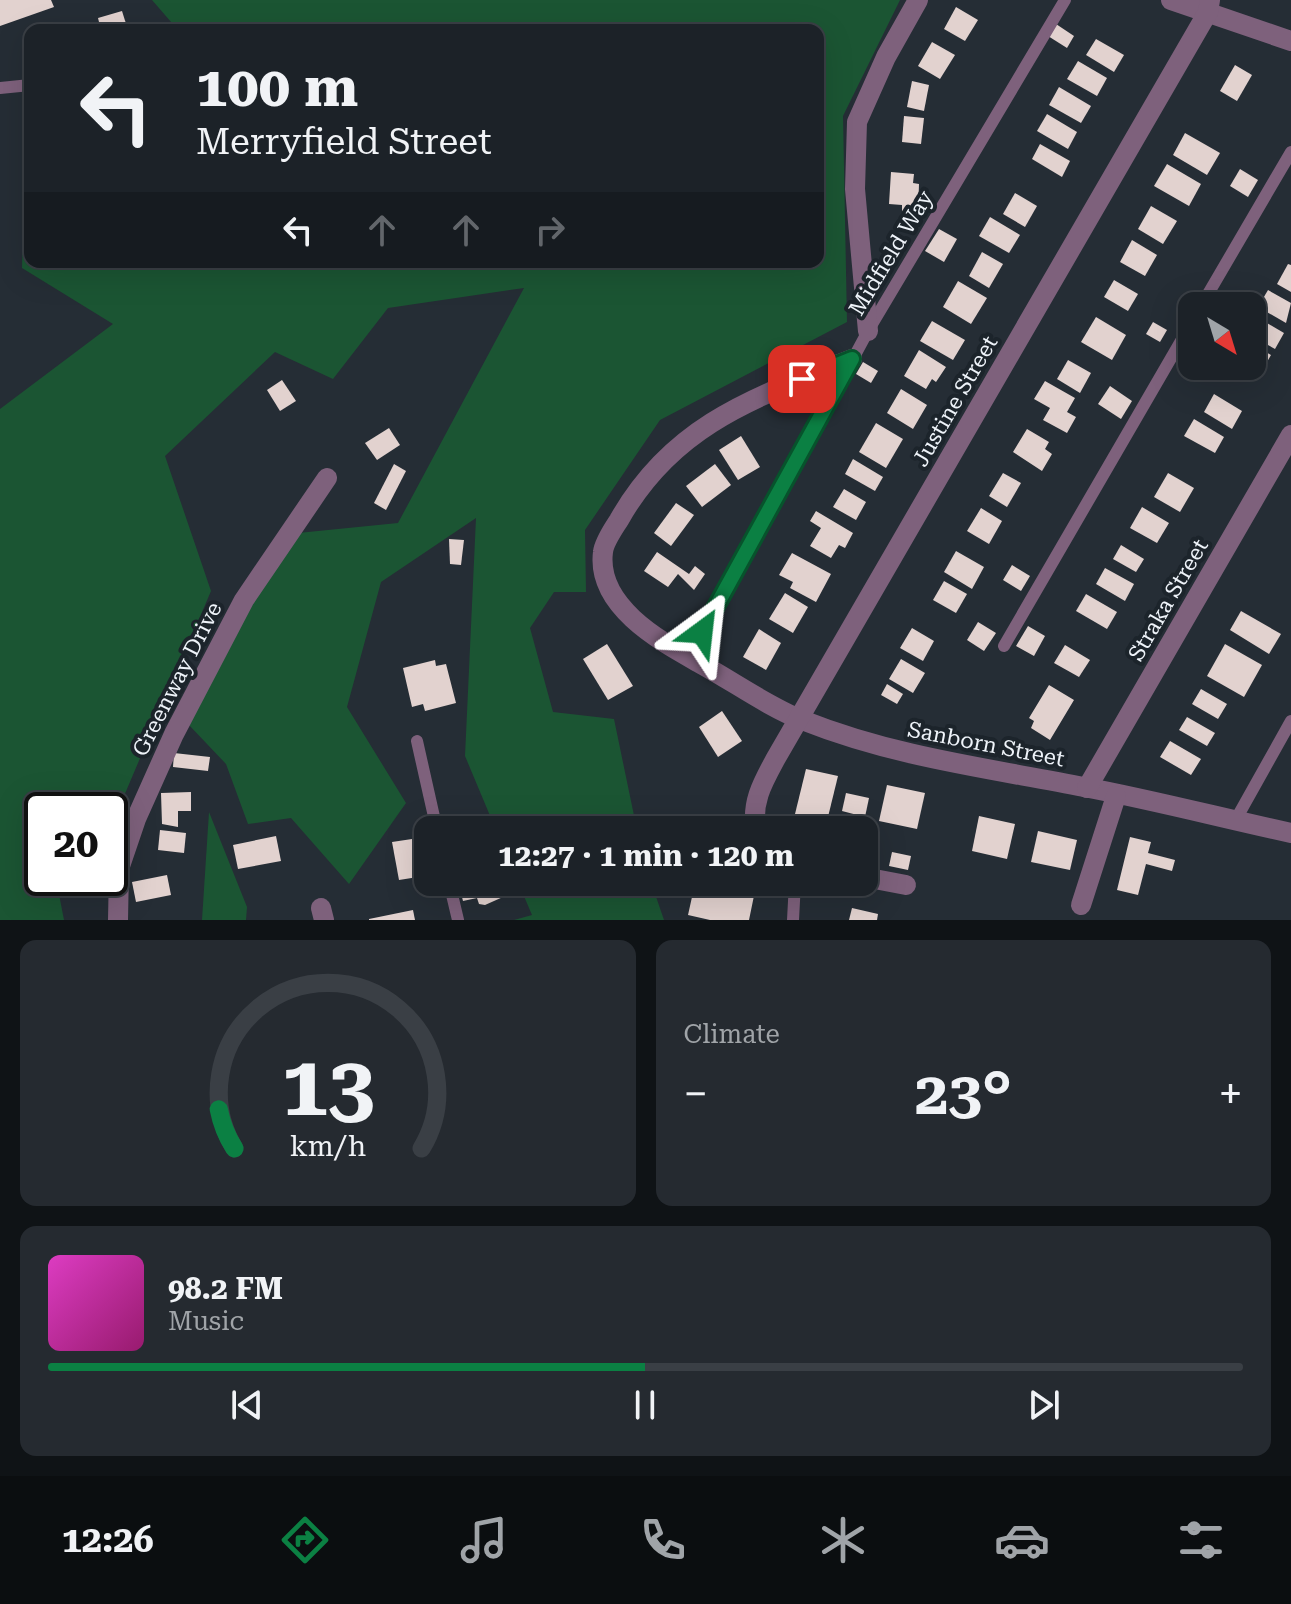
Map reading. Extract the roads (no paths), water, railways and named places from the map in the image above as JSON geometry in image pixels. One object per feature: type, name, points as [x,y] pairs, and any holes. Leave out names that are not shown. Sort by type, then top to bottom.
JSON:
[{"type":"street","points":[[868,331],[855,189],[857,122],[886,57],[918,0]]},
{"type":"street","points":[[1171,0],[1209,6],[1291,41]]},
{"type":"street","name":"Justine Street","points":[[753,816],[758,792],[799,719],[1209,6]]},
{"type":"street","name":"Sanborn Street","points":[[852,359],[752,399],[676,445],[629,502],[603,552],[608,586],[632,617],[688,656],[799,719],[936,762],[1087,788],[1291,833]]},
{"type":"street","name":"Straka Street","points":[[1087,788],[1291,435]]},
{"type":"street","name":"Greenway Drive","points":[[118,920],[119,869],[136,819],[174,734],[244,600],[327,478]]},
{"type":"street","points":[[1081,905],[1116,796]]},
{"type":"street","points":[[878,880],[906,885]]},
{"type":"lane","name":"Midfield Way","points":[[688,656],[868,331],[1065,0]]},
{"type":"lane","points":[[0,88],[24,86]]},
{"type":"lane","points":[[1209,292],[1291,152]]},
{"type":"lane","points":[[1004,646],[1178,346]]},
{"type":"lane","points":[[1235,821],[1291,721]]},
{"type":"lane","points":[[417,741],[434,816]]},
{"type":"lane","points":[[452,896],[458,920]]},
{"type":"lane","points":[[793,920],[794,896]]}]
